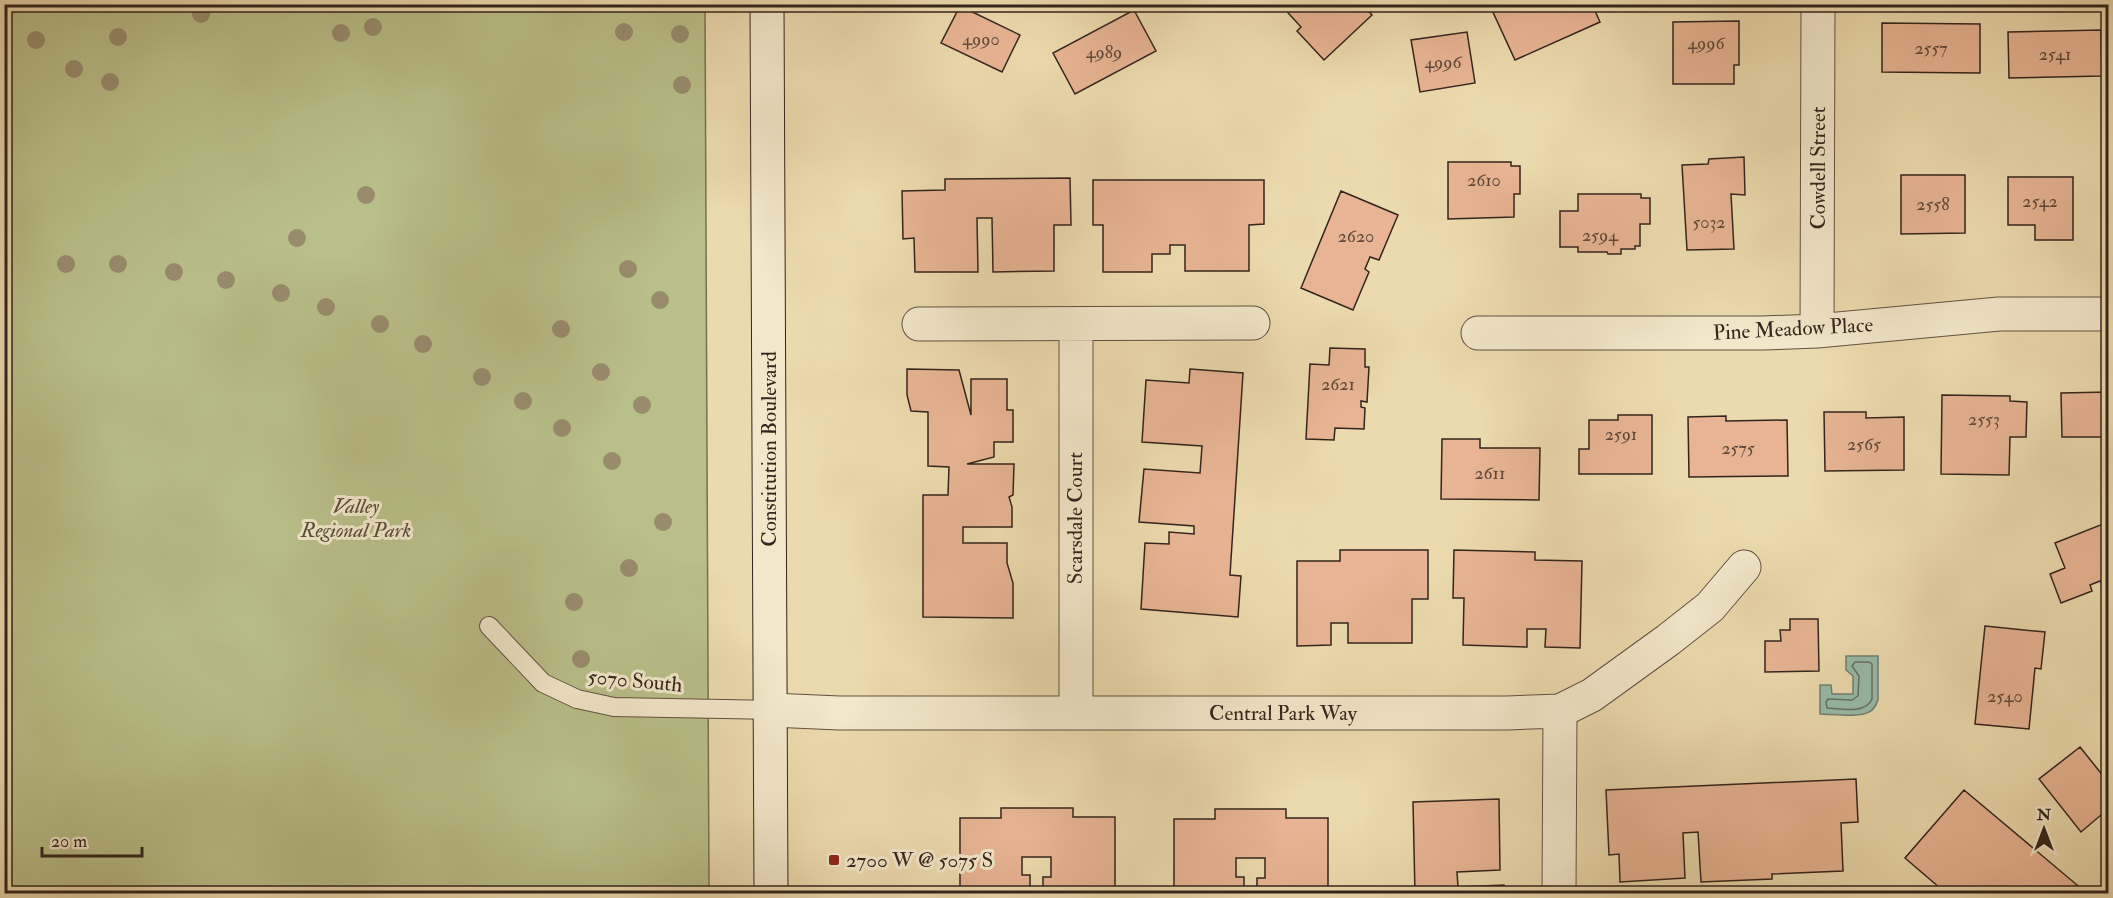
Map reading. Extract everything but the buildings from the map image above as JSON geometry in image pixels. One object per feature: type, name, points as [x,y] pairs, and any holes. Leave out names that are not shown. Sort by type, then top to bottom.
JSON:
[{"type":"street","name":"Constitution Boulevard","points":[[767,4],[771,894]]},
{"type":"street","name":"Cowdell Street","points":[[1817,331],[1818,4]]},
{"type":"street","name":"Pine Meadow Place","points":[[1478,333],[1763,333],[1817,331],[1999,314],[2109,314]]},
{"type":"street","points":[[919,324],[1253,323]]},
{"type":"street","name":"Scarsdale Court","points":[[1076,324],[1076,713]]},
{"type":"street","name":"Central Park Way","points":[[771,710],[839,713],[1560,711],[1592,695],[1668,640],[1710,607],[1744,567]]},
{"type":"street","points":[[1559,894],[1560,711]]},
{"type":"lane","name":"5070 South","points":[[489,626],[543,683],[577,699],[614,706],[771,710]]},
{"type":"green space","name":"Valley Regional Park","points":[[4,5],[705,5],[709,893],[5,893]]},
{"type":"water","points":[[1846,656],[1878,656],[1878,700],[1874,709],[1859,715],[1820,714],[1820,685],[1831,685],[1832,694],[1853,694],[1853,676],[1846,670]]},
{"type":"place","name":"2700 W @ 5075 S","points":[[834,860]]}]
